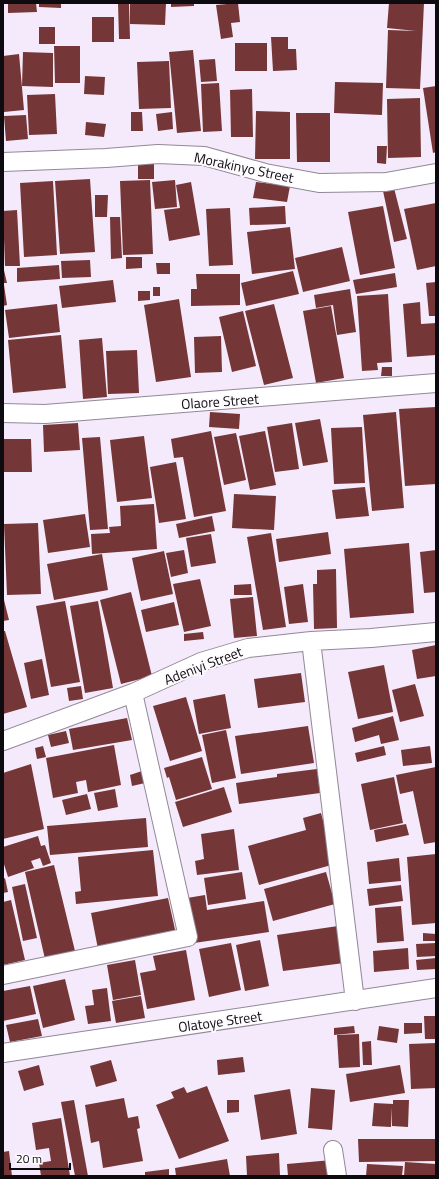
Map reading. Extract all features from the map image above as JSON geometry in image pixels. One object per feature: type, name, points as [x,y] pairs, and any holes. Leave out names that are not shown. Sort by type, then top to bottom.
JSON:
[{"type":"street","name":"Morakinyo Street","points":[[3,162],[106,158],[158,154],[204,156],[265,173],[319,183],[386,182],[436,173]]},
{"type":"street","name":"Olaore Street","points":[[3,413],[45,414],[436,384]]},
{"type":"street","name":"Adeniyi Street","points":[[3,741],[133,694],[201,662],[248,648],[310,641],[371,638],[436,632]]},
{"type":"street","points":[[310,641],[355,1001]]},
{"type":"street","points":[[3,975],[188,937],[133,694]]},
{"type":"street","name":"Olatoye Street","points":[[3,1053],[436,988]]},
{"type":"street","points":[[333,1150],[338,1176]]},
{"type":"building","points":[[8,3],[36,3],[37,12],[8,13]]},
{"type":"building","points":[[39,3],[61,3],[61,8],[39,7]]},
{"type":"building","points":[[118,3],[129,3],[130,39],[119,39]]},
{"type":"building","points":[[130,3],[166,3],[165,25],[130,24]]},
{"type":"building","points":[[171,3],[194,3],[194,6],[171,7]]},
{"type":"building","points":[[238,3],[240,22],[231,23],[233,37],[221,39],[216,5]]},
{"type":"building","points":[[389,3],[424,3],[420,89],[386,88],[388,30],[416,31],[387,28]]},
{"type":"building","points":[[92,17],[114,17],[114,42],[92,42]]},
{"type":"building","points":[[39,27],[55,27],[55,44],[39,44]]},
{"type":"building","points":[[271,37],[288,37],[288,49],[296,49],[297,70],[273,71]]},
{"type":"building","points":[[235,43],[267,43],[267,71],[235,71]]},
{"type":"building","points":[[54,46],[80,46],[80,83],[55,83]]},
{"type":"building","points":[[193,50],[201,131],[177,133],[169,52]]},
{"type":"building","points":[[23,52],[53,53],[53,87],[22,86]]},
{"type":"building","points":[[19,54],[24,110],[4,112],[3,56]]},
{"type":"building","points":[[215,59],[217,81],[201,82],[199,60]]},
{"type":"building","points":[[169,61],[171,108],[139,109],[137,62]]},
{"type":"building","points":[[85,76],[105,77],[104,95],[84,94]]},
{"type":"building","points":[[335,82],[383,83],[382,115],[334,113]]},
{"type":"building","points":[[219,83],[222,131],[203,132],[201,84]]},
{"type":"building","points":[[436,86],[436,152],[433,153],[423,88]]},
{"type":"building","points":[[252,89],[253,137],[231,137],[230,90]]},
{"type":"building","points":[[55,94],[57,134],[29,135],[27,95]]},
{"type":"building","points":[[420,98],[421,157],[388,158],[387,99]]},
{"type":"building","points":[[256,111],[290,112],[290,159],[255,159]]},
{"type":"building","points":[[131,112],[142,112],[143,131],[131,131]]},
{"type":"building","points":[[172,112],[173,129],[158,131],[156,114]]},
{"type":"building","points":[[296,113],[330,113],[330,162],[297,162]]},
{"type":"building","points":[[26,115],[28,139],[6,141],[4,116]]},
{"type":"building","points":[[86,122],[106,124],[104,137],[85,135]]},
{"type":"building","points":[[377,146],[387,146],[386,164],[377,163]]},
{"type":"building","points":[[138,164],[154,164],[154,179],[138,179]]},
{"type":"building","points":[[90,179],[95,252],[60,254],[55,181]]},
{"type":"building","points":[[150,180],[153,254],[123,255],[120,181]]},
{"type":"building","points":[[175,180],[177,207],[155,209],[152,182]]},
{"type":"building","points":[[53,181],[57,255],[24,257],[20,183]]},
{"type":"building","points":[[191,182],[200,235],[169,241],[164,210],[180,208],[176,185]]},
{"type":"building","points":[[256,182],[290,186],[287,202],[253,198]]},
{"type":"building","points":[[394,188],[407,239],[394,242],[383,191]]},
{"type":"building","points":[[95,195],[108,195],[107,217],[95,217]]},
{"type":"building","points":[[436,203],[436,266],[417,270],[404,209]]},
{"type":"building","points":[[285,206],[286,224],[250,225],[249,208]]},
{"type":"building","points":[[383,206],[395,268],[360,275],[348,212]]},
{"type":"building","points":[[230,208],[233,265],[209,266],[206,209]]},
{"type":"building","points":[[17,210],[20,266],[5,266],[3,211]]},
{"type":"building","points":[[110,217],[120,217],[122,258],[111,259]]},
{"type":"building","points":[[290,227],[295,269],[252,274],[247,232]]},
{"type":"building","points":[[342,247],[350,281],[303,292],[295,258]]},
{"type":"building","points":[[126,257],[142,257],[142,268],[126,269]]},
{"type":"building","points":[[90,260],[91,277],[62,278],[61,261]]},
{"type":"building","points":[[156,263],[170,263],[170,274],[157,274]]},
{"type":"building","points":[[59,265],[60,279],[17,282],[17,268]]},
{"type":"building","points":[[3,266],[7,283],[3,283]]},
{"type":"building","points":[[293,271],[299,294],[246,306],[241,283]]},
{"type":"building","points":[[395,273],[397,287],[356,294],[353,280]]},
{"type":"building","points":[[196,274],[240,274],[240,305],[191,306],[191,289],[197,289]]},
{"type":"building","points":[[113,280],[116,302],[62,308],[59,286]]},
{"type":"building","points":[[436,282],[436,316],[429,316],[426,283]]},
{"type":"building","points":[[3,285],[7,305],[3,306]]},
{"type":"building","points":[[153,287],[160,287],[160,296],[153,296]]},
{"type":"building","points":[[350,289],[356,332],[337,335],[333,305],[316,308],[314,295]]},
{"type":"building","points":[[138,291],[150,291],[150,300],[138,301]]},
{"type":"building","points":[[388,294],[392,362],[377,363],[378,370],[362,371],[357,296]]},
{"type":"building","points":[[179,299],[191,377],[156,382],[144,305]]},
{"type":"building","points":[[420,302],[421,324],[436,323],[436,355],[407,357],[403,304]]},
{"type":"building","points":[[57,304],[60,332],[9,338],[5,310]]},
{"type":"building","points":[[274,304],[293,378],[264,385],[245,311]]},
{"type":"building","points":[[331,306],[344,378],[316,383],[303,311]]},
{"type":"building","points":[[243,311],[256,366],[232,372],[219,317]]},
{"type":"building","points":[[61,335],[66,388],[13,393],[8,340]]},
{"type":"building","points":[[221,336],[222,372],[195,373],[194,337]]},
{"type":"building","points":[[102,338],[107,397],[83,399],[79,340]]},
{"type":"building","points":[[137,350],[139,393],[108,394],[106,351]]},
{"type":"building","points":[[382,367],[392,367],[392,376],[381,376]]},
{"type":"building","points":[[436,407],[436,484],[405,486],[399,409]]},
{"type":"building","points":[[210,412],[240,414],[239,429],[209,427]]},
{"type":"building","points":[[396,412],[404,508],[372,511],[363,415]]},
{"type":"building","points":[[320,419],[328,462],[303,466],[295,423]]},
{"type":"building","points":[[78,423],[80,450],[44,452],[43,425]]},
{"type":"building","points":[[292,423],[299,469],[275,472],[267,427]]},
{"type":"building","points":[[362,427],[365,483],[334,484],[331,428]]},
{"type":"building","points":[[211,431],[226,511],[194,517],[183,457],[174,458],[171,439]]},
{"type":"building","points":[[265,431],[276,485],[250,490],[239,436]]},
{"type":"building","points":[[236,433],[246,480],[224,485],[214,437]]},
{"type":"building","points":[[144,436],[152,498],[117,502],[110,440]]},
{"type":"building","points":[[100,437],[108,529],[90,530],[82,438]]},
{"type":"building","points":[[3,439],[31,439],[32,472],[3,472]]},
{"type":"building","points":[[176,462],[186,519],[159,523],[150,467]]},
{"type":"building","points":[[365,487],[369,516],[336,519],[332,490]]},
{"type":"building","points":[[234,494],[276,496],[274,530],[232,528]]},
{"type":"building","points":[[154,504],[157,549],[92,554],[91,534],[110,533],[109,527],[121,526],[120,506]]},
{"type":"building","points":[[85,514],[90,547],[48,553],[43,520]]},
{"type":"building","points":[[212,516],[215,531],[179,538],[176,524]]},
{"type":"building","points":[[38,523],[41,594],[7,595],[4,524]]},
{"type":"building","points":[[328,532],[331,554],[279,562],[276,539]]},
{"type":"building","points":[[271,533],[286,627],[263,630],[247,537]]},
{"type":"building","points":[[211,534],[216,563],[191,567],[186,538]]},
{"type":"building","points":[[409,543],[414,613],[350,618],[344,549]]},
{"type":"building","points":[[184,550],[188,573],[171,577],[166,553]]},
{"type":"building","points":[[436,550],[436,592],[424,593],[420,552]]},
{"type":"building","points":[[164,551],[173,594],[141,601],[132,558]]},
{"type":"building","points":[[102,554],[108,590],[54,600],[47,564]]},
{"type":"building","points":[[336,569],[337,628],[314,629],[313,584],[317,584],[317,570]]},
{"type":"building","points":[[200,579],[211,626],[184,632],[173,584]]},
{"type":"building","points":[[251,584],[252,595],[234,595],[234,585]]},
{"type":"building","points":[[303,584],[308,622],[289,624],[284,587]]},
{"type":"building","points":[[131,592],[152,676],[121,684],[100,600]]},
{"type":"building","points":[[253,597],[257,636],[234,638],[230,599]]},
{"type":"building","points":[[4,600],[9,620],[3,621],[3,601]]},
{"type":"building","points":[[65,601],[80,682],[51,687],[36,606]]},
{"type":"building","points":[[98,601],[113,688],[85,693],[70,606]]},
{"type":"building","points":[[174,602],[179,625],[146,632],[141,610]]},
{"type":"building","points":[[3,631],[5,631],[27,707],[3,714]]},
{"type":"building","points":[[203,632],[204,639],[184,641],[184,634]]},
{"type":"building","points":[[436,645],[436,676],[417,679],[412,650]]},
{"type":"building","points":[[42,659],[49,695],[31,699],[24,663]]},
{"type":"building","points":[[384,665],[393,712],[358,719],[348,672]]},
{"type":"building","points":[[301,673],[305,702],[258,708],[254,679]]},
{"type":"building","points":[[415,684],[424,716],[400,722],[392,690]]},
{"type":"building","points":[[81,686],[83,699],[69,701],[67,688]]},
{"type":"building","points":[[225,694],[231,728],[199,734],[193,700]]},
{"type":"building","points":[[186,697],[202,751],[170,761],[153,706]]},
{"type":"building","points":[[393,716],[399,740],[381,744],[379,735],[355,742],[352,728]]},
{"type":"building","points":[[127,718],[132,740],[73,750],[69,729]]},
{"type":"building","points":[[308,726],[314,763],[241,774],[235,736]]},
{"type":"building","points":[[226,730],[236,778],[212,783],[202,735]]},
{"type":"building","points":[[66,731],[69,743],[51,747],[48,735]]},
{"type":"building","points":[[114,745],[121,785],[88,792],[86,780],[76,782],[78,793],[53,798],[46,758]]},
{"type":"building","points":[[43,746],[46,757],[37,759],[35,748]]},
{"type":"building","points":[[384,746],[386,755],[357,762],[355,753]]},
{"type":"building","points":[[430,746],[432,763],[403,766],[401,750]]},
{"type":"building","points":[[202,757],[212,789],[176,800],[169,777],[167,778],[164,768]]},
{"type":"building","points":[[31,764],[44,829],[3,839],[3,773]]},
{"type":"building","points":[[436,767],[436,842],[424,844],[413,791],[400,794],[396,775]]},
{"type":"building","points":[[317,769],[320,793],[239,804],[236,783],[277,777],[277,774]]},
{"type":"building","points":[[142,771],[145,783],[132,786],[130,775]]},
{"type":"building","points":[[394,777],[403,823],[370,830],[361,784]]},
{"type":"building","points":[[224,787],[232,812],[183,827],[175,802]]},
{"type":"building","points":[[115,789],[118,807],[98,811],[94,793]]},
{"type":"building","points":[[87,794],[91,809],[66,815],[62,800]]},
{"type":"building","points":[[321,813],[335,864],[259,885],[248,846],[306,830],[303,818]]},
{"type":"building","points":[[146,818],[148,847],[50,855],[47,826]]},
{"type":"building","points":[[406,824],[409,835],[376,842],[374,830]]},
{"type":"building","points":[[234,829],[239,870],[197,875],[195,861],[204,859],[201,834]]},
{"type":"building","points":[[38,836],[41,846],[45,845],[51,863],[43,866],[40,858],[31,861],[34,868],[8,877],[3,861],[3,847]]},
{"type":"building","points":[[153,850],[158,896],[76,904],[75,892],[81,891],[78,857]]},
{"type":"building","points":[[436,854],[436,923],[412,925],[407,857]]},
{"type":"building","points":[[399,858],[401,881],[369,884],[367,862]]},
{"type":"building","points":[[54,865],[75,951],[45,959],[25,872]]},
{"type":"building","points":[[242,872],[246,899],[208,905],[204,878]]},
{"type":"building","points":[[326,872],[335,904],[273,921],[264,889]]},
{"type":"building","points":[[5,878],[8,892],[3,893],[3,879]]},
{"type":"building","points":[[25,884],[37,938],[23,941],[12,887]]},
{"type":"building","points":[[401,885],[403,901],[369,906],[367,889]]},
{"type":"building","points":[[205,895],[207,910],[264,901],[269,932],[194,943],[187,898]]},
{"type":"building","points":[[168,898],[176,934],[98,949],[91,913]]},
{"type":"building","points":[[11,900],[25,960],[3,965],[3,902]]},
{"type":"building","points":[[401,906],[404,941],[377,943],[375,908]]},
{"type":"building","points":[[338,926],[344,963],[283,971],[277,935]]},
{"type":"building","points":[[423,933],[436,934],[436,941],[423,941]]},
{"type":"building","points":[[260,940],[269,986],[245,991],[236,945]]},
{"type":"building","points":[[231,943],[241,990],[209,997],[199,949]]},
{"type":"building","points":[[436,943],[436,956],[417,957],[416,944]]},
{"type":"building","points":[[408,948],[409,969],[374,972],[373,951]]},
{"type":"building","points":[[186,950],[195,1000],[147,1009],[140,973],[156,970],[153,956]]},
{"type":"building","points":[[436,958],[436,969],[417,970],[416,960]]},
{"type":"building","points":[[135,960],[141,995],[113,1000],[107,965]]},
{"type":"building","points":[[65,979],[75,1020],[43,1028],[33,986]]},
{"type":"building","points":[[30,986],[36,1014],[3,1021],[3,991]]},
{"type":"building","points":[[107,988],[111,1021],[88,1024],[85,1006],[94,1005],[92,990]]},
{"type":"building","points":[[141,996],[145,1018],[116,1023],[112,1001]]},
{"type":"building","points":[[424,1016],[436,1016],[436,1039],[425,1039]]},
{"type":"building","points":[[38,1019],[42,1036],[10,1042],[6,1025]]},
{"type":"building","points":[[404,1023],[422,1023],[422,1033],[404,1034]]},
{"type":"building","points":[[354,1026],[355,1033],[334,1035],[334,1028]]},
{"type":"building","points":[[379,1026],[399,1029],[397,1043],[377,1040]]},
{"type":"building","points":[[359,1034],[360,1067],[339,1068],[337,1035]]},
{"type":"building","points":[[371,1041],[372,1065],[363,1065],[362,1042]]},
{"type":"building","points":[[436,1043],[436,1088],[411,1089],[409,1044]]},
{"type":"building","points":[[243,1057],[245,1072],[218,1075],[217,1060]]},
{"type":"building","points":[[111,1060],[117,1081],[96,1087],[90,1066]]},
{"type":"building","points":[[39,1065],[44,1085],[24,1091],[18,1071]]},
{"type":"building","points":[[400,1065],[405,1093],[350,1102],[346,1074]]},
{"type":"building","points":[[207,1086],[229,1141],[179,1159],[156,1105],[174,1098],[171,1092],[184,1087],[187,1093]]},
{"type":"building","points":[[311,1088],[335,1090],[332,1130],[308,1128]]},
{"type":"building","points":[[290,1089],[297,1134],[261,1140],[254,1095]]},
{"type":"building","points":[[124,1098],[128,1118],[138,1116],[140,1128],[137,1129],[143,1161],[103,1168],[99,1141],[91,1143],[85,1105]]},
{"type":"building","points":[[74,1100],[88,1176],[75,1176],[61,1102]]},
{"type":"building","points":[[227,1100],[239,1100],[239,1112],[227,1113]]},
{"type":"building","points":[[393,1100],[409,1100],[408,1127],[392,1126],[392,1107],[391,1127],[372,1126],[374,1103],[393,1104]]},
{"type":"building","points":[[61,1118],[70,1176],[41,1176],[39,1163],[51,1161],[49,1148],[36,1150],[32,1123]]},
{"type":"building","points":[[358,1139],[436,1139],[436,1161],[359,1162]]},
{"type":"building","points":[[9,1151],[12,1176],[3,1176],[3,1152]]},
{"type":"building","points":[[279,1153],[280,1176],[247,1176],[246,1156]]},
{"type":"building","points":[[227,1159],[230,1176],[176,1176],[175,1168]]},
{"type":"building","points":[[332,1160],[334,1176],[288,1176],[287,1164]]},
{"type":"building","points":[[405,1162],[436,1164],[436,1176],[404,1176]]},
{"type":"building","points":[[367,1164],[403,1166],[402,1176],[366,1176]]},
{"type":"building","points":[[169,1169],[169,1176],[145,1176],[145,1172]]}]
